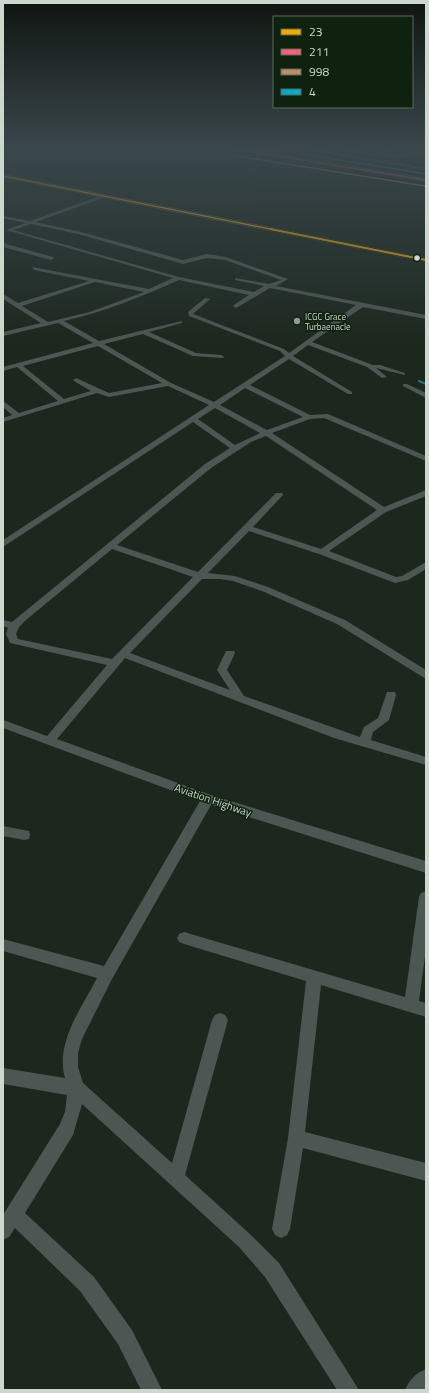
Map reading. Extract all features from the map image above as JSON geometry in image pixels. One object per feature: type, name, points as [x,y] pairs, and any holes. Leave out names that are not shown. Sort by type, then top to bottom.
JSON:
[{"type":"main road","points":[[199,215],[426,260]]},
{"type":"street","points":[[6,231],[53,215]]},
{"type":"street","points":[[3,217],[125,246],[183,262],[206,256],[226,259],[285,279],[279,284],[269,286],[254,294],[236,306]]},
{"type":"street","points":[[6,231],[178,278],[254,294]]},
{"type":"street","points":[[3,245],[51,258]]},
{"type":"street","points":[[100,256],[125,246]]},
{"type":"street","points":[[3,251],[11,248]]},
{"type":"street","points":[[34,268],[150,291]]},
{"type":"street","points":[[3,334],[59,321],[121,303],[178,278]]},
{"type":"street","points":[[237,279],[426,317]]},
{"type":"street","points":[[18,305],[96,280]]},
{"type":"street","points":[[3,296],[47,324]]},
{"type":"street","points":[[207,299],[190,313],[191,315],[282,350],[289,356],[350,393]]},
{"type":"street","points":[[3,544],[289,356],[361,305]]},
{"type":"street","points":[[59,321],[169,384],[215,405],[268,434],[383,510]]},
{"type":"street","points":[[3,369],[180,322]]},
{"type":"street","points":[[144,332],[196,355],[221,357]]},
{"type":"street","points":[[308,343],[372,366],[378,366],[403,374]]},
{"type":"street","points":[[282,350],[299,348]]},
{"type":"street","points":[[18,365],[64,402]]},
{"type":"street","points":[[372,366],[371,369],[384,377]]},
{"type":"street","points":[[76,380],[97,391],[109,394],[120,394],[169,384]]},
{"type":"street","points":[[245,385],[309,417]]},
{"type":"street","points":[[405,385],[426,396]]},
{"type":"street","points":[[3,420],[97,391]]},
{"type":"street","points":[[3,403],[18,416]]},
{"type":"street","points":[[114,663],[14,641],[11,634],[14,626],[22,618],[208,466],[234,448],[248,440],[268,434],[309,417],[325,416],[426,459]]},
{"type":"street","points":[[193,419],[234,448]]},
{"type":"street","points":[[322,552],[383,510],[426,493]]},
{"type":"street","points":[[48,741],[114,663],[279,495]]},
{"type":"street","points":[[248,528],[322,552],[395,580],[404,578],[426,565]]},
{"type":"street","points":[[110,545],[201,576],[220,576],[235,579],[264,589],[341,622],[426,674]]},
{"type":"street","points":[[3,624],[14,626]]},
{"type":"street","points":[[230,653],[222,670],[241,699]]},
{"type":"street","points":[[123,654],[241,699],[364,743],[426,761]]},
{"type":"street","points":[[364,743],[368,730],[383,720],[391,695]]},
{"type":"street","name":"Aviation Highway","points":[[3,724],[208,799],[426,867]]},
{"type":"street","points":[[3,1231],[67,1129],[73,1112],[76,1088],[70,1067],[70,1053],[75,1037],[108,974],[208,799]]},
{"type":"street","points":[[3,831],[24,835]]},
{"type":"street","points":[[411,1006],[426,897]]},
{"type":"street","points":[[184,938],[314,978],[426,1010]]},
{"type":"street","points":[[3,945],[108,974]]},
{"type":"street","points":[[281,1229],[296,1138],[314,978]]},
{"type":"street","points":[[176,1178],[220,1020]]},
{"type":"street","points":[[3,1076],[76,1088],[176,1178],[245,1241],[272,1270],[349,1390]]},
{"type":"street","points":[[296,1138],[426,1172]]},
{"type":"street","points":[[13,1214],[87,1284],[125,1337],[152,1390]]},
{"type":"street","points":[[415,1390],[426,1379]]},
{"type":"waterway","points":[[419,381],[426,384]]},
{"type":"transit line","name":"23","points":[[199,215],[426,260]]},
{"type":"place","name":"ICGC Grace Turbaenacle","points":[[297,321]]}]
